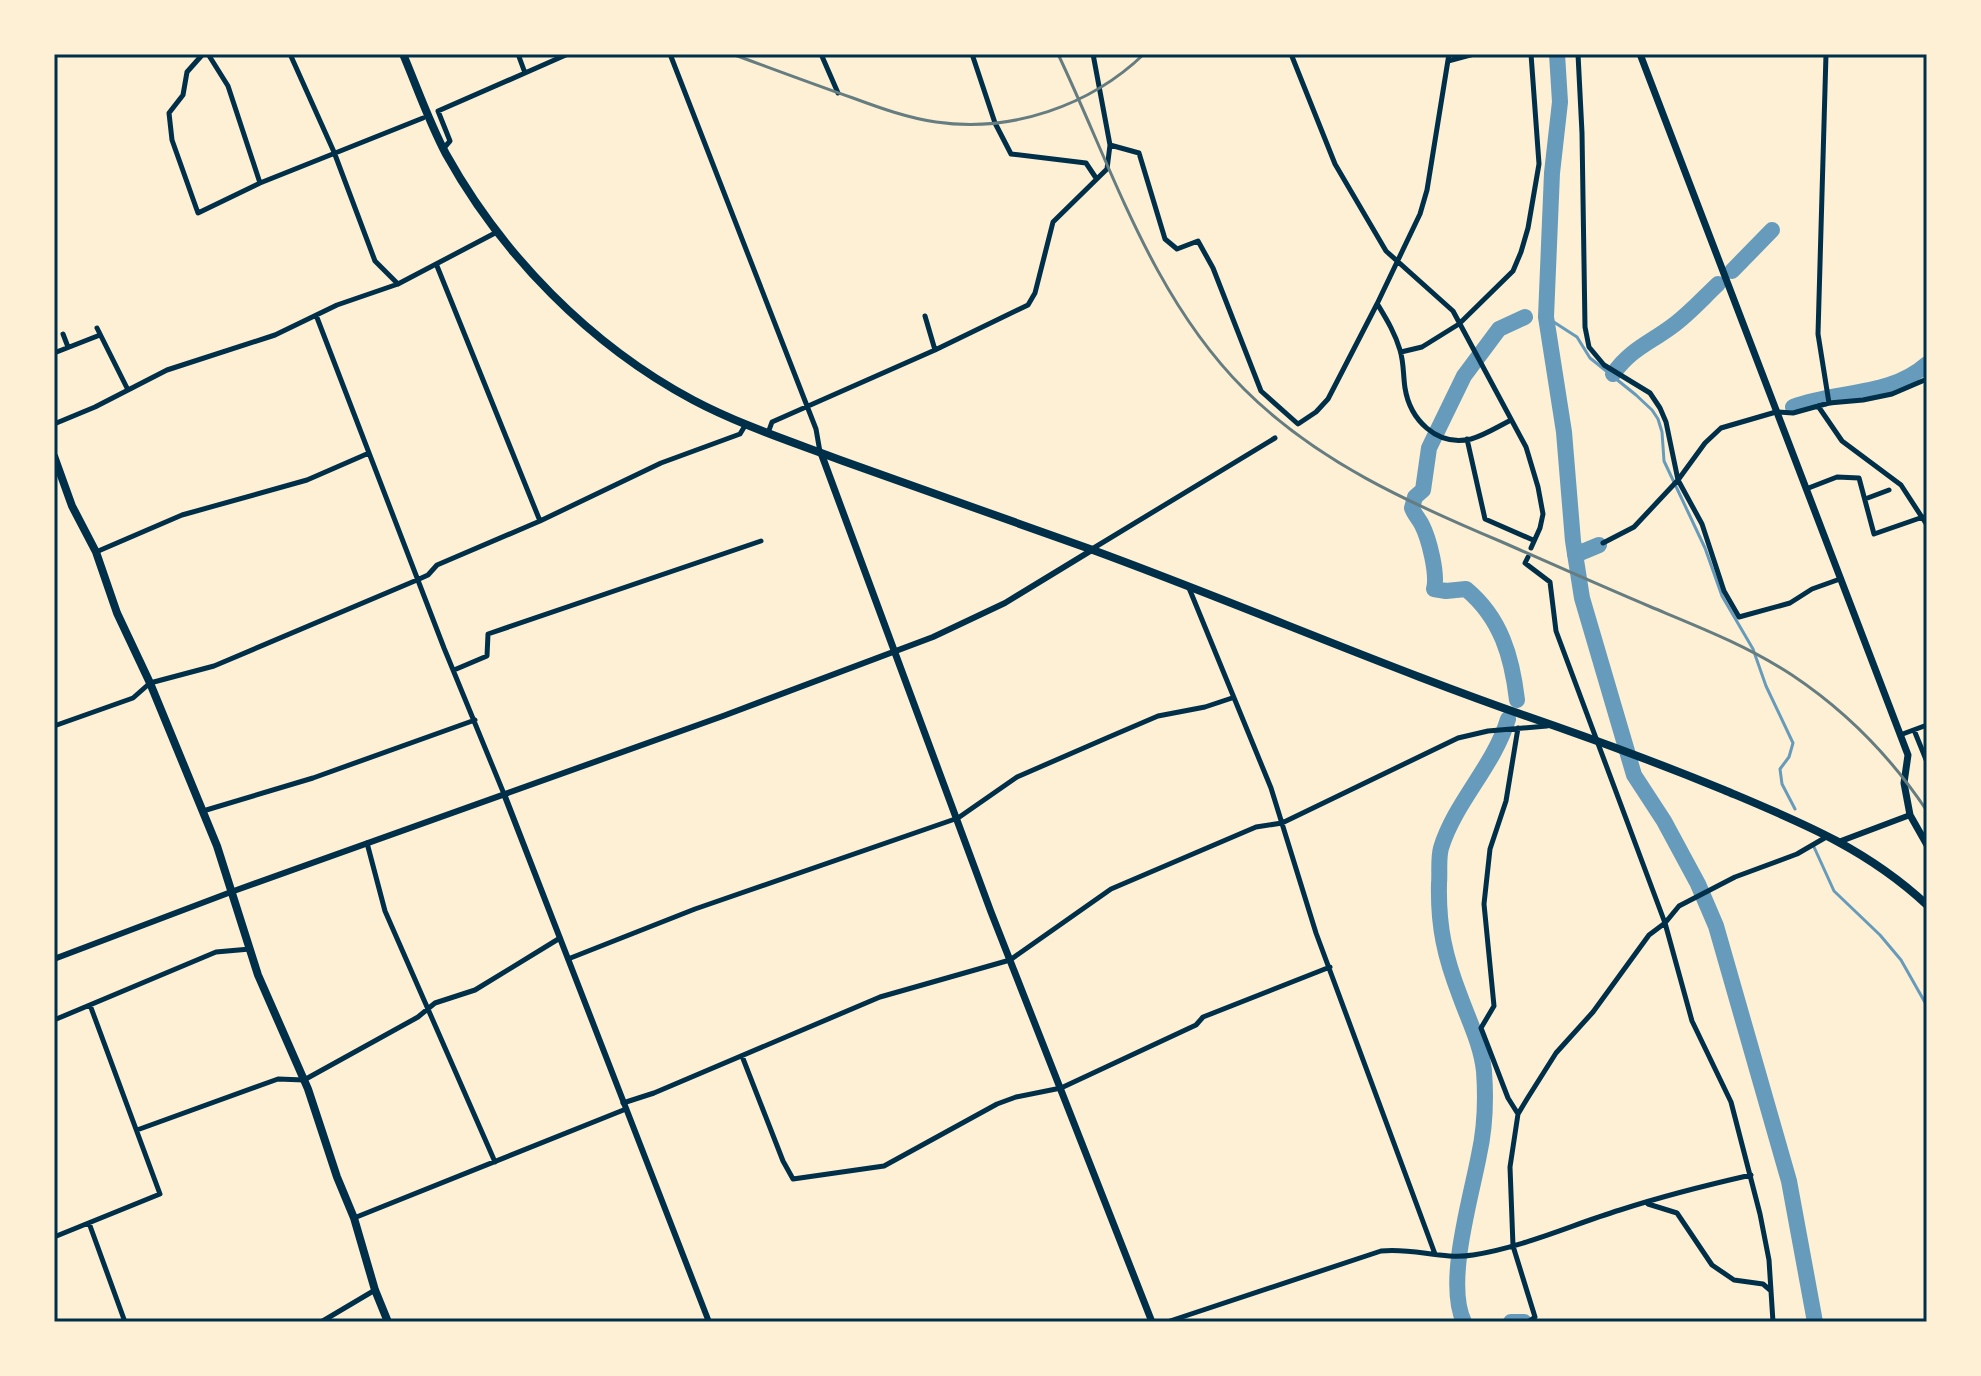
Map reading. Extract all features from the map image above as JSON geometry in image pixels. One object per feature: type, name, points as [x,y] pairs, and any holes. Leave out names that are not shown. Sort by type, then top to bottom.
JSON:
[{"type":"main road","points":[[403,54],[443,149],[497,232],[526,267],[607,342],[680,393],[768,433],[1092,550],[1690,776],[1841,841],[1879,865],[1927,905]]},
{"type":"main road","points":[[1640,54],[1908,755],[1904,783],[1910,815],[1927,845]]},
{"type":"main road","points":[[821,453],[1010,960],[1152,1322]]},
{"type":"main road","points":[[54,456],[72,506],[96,552],[117,613],[203,811],[258,975],[304,1080],[388,1322]]},
{"type":"street","points":[[260,183],[228,86],[206,54],[187,72],[183,95],[169,113],[172,140],[198,213],[260,183],[423,118]]},
{"type":"street","points":[[290,54],[334,152],[375,261],[398,284]]},
{"type":"street","points":[[518,54],[525,73]]},
{"type":"street","points":[[443,149],[450,141],[438,111],[568,54]]},
{"type":"street","points":[[670,54],[816,429],[821,453]]},
{"type":"street","points":[[821,54],[838,93]]},
{"type":"street","points":[[972,54],[995,123],[1011,154],[1086,163],[1096,178]]},
{"type":"street","points":[[768,433],[772,422],[1028,305],[1035,293],[1053,222],[1107,169],[1110,145],[1093,54]]},
{"type":"street","points":[[1291,54],[1335,164],[1386,251],[1453,311],[1526,447],[1543,514],[1531,548]]},
{"type":"street","points":[[1110,145],[1139,153],[1165,239],[1177,249],[1198,241],[1213,268],[1261,391],[1298,424],[1328,399],[1420,214],[1427,190],[1448,57],[1474,54]]},
{"type":"street","points":[[1401,352],[1422,347],[1459,324],[1513,271],[1528,228],[1539,164],[1531,54]]},
{"type":"street","points":[[1578,54],[1581,75],[1585,327],[1589,347],[1604,365],[1650,393],[1660,408],[1666,422],[1678,480],[1702,524],[1724,591],[1739,617],[1790,603],[1812,589],[1840,578]]},
{"type":"street","points":[[1826,54],[1818,334],[1829,403]]},
{"type":"street","points":[[54,424],[167,370],[275,335],[316,315],[398,284],[497,232]]},
{"type":"street","points":[[437,265],[540,521]]},
{"type":"street","points":[[1377,304],[1392,326],[1401,352],[1405,387],[1419,423],[1426,430],[1457,440],[1467,439],[1511,420]]},
{"type":"street","points":[[316,315],[709,1322]]},
{"type":"street","points":[[925,316],[935,350]]},
{"type":"street","points":[[97,328],[128,390]]},
{"type":"street","points":[[63,334],[68,347]]},
{"type":"street","points":[[54,353],[100,335]]},
{"type":"street","points":[[115,360],[123,357]]},
{"type":"street","points":[[1603,543],[1634,527],[1721,428],[1776,412],[1793,413],[1829,403],[1892,394],[1927,379]]},
{"type":"street","points":[[1818,406],[1842,441],[1901,485],[1927,525]]},
{"type":"street","points":[[54,726],[133,698],[150,683],[225,662],[417,580],[428,575],[437,565],[540,521],[661,463],[740,434],[746,424]]},
{"type":"street","points":[[54,959],[933,637],[1005,603],[1275,438]]},
{"type":"street","points":[[1467,439],[1485,519],[1533,540]]},
{"type":"street","points":[[96,552],[182,515],[307,480],[369,453]]},
{"type":"street","points":[[1806,489],[1837,477],[1859,478],[1874,534],[1923,517]]},
{"type":"street","points":[[1865,499],[1889,490]]},
{"type":"street","points":[[454,670],[487,656],[488,634],[761,541]]},
{"type":"street","points":[[1528,557],[1525,563],[1550,582],[1556,631],[1665,923],[1692,1021],[1731,1102],[1769,1260],[1773,1322]]},
{"type":"street","points":[[1189,588],[1271,788],[1316,933],[1435,1254]]},
{"type":"street","points":[[568,959],[695,909],[958,818],[1017,777],[1158,716],[1232,698]]},
{"type":"street","points":[[203,811],[313,778],[475,720]]},
{"type":"street","points":[[354,1218],[495,1162],[880,997],[1010,960],[1111,889],[1256,827],[1282,823],[1458,738],[1488,731],[1552,725]]},
{"type":"street","points":[[1900,735],[1927,725]]},
{"type":"street","points":[[1518,728],[1506,801],[1490,849],[1484,904],[1494,1006],[1481,1028],[1508,1098],[1518,1114]]},
{"type":"street","points":[[1914,730],[1927,762]]},
{"type":"street","points":[[1841,841],[1910,815]]},
{"type":"street","points":[[1528,1322],[1535,1317],[1513,1246],[1510,1167],[1518,1114],[1556,1053],[1593,1012],[1649,935],[1665,923],[1679,906],[1727,880],[1797,854],[1829,835]]},
{"type":"street","points":[[367,843],[385,911],[495,1162]]},
{"type":"street","points":[[137,1130],[278,1079],[304,1080],[418,1017],[435,1003],[475,990],[560,938]]},
{"type":"street","points":[[54,1020],[216,952],[250,949]]},
{"type":"street","points":[[742,1056],[793,1179],[884,1166],[997,1104],[1061,1088],[1196,1025],[1203,1017],[1330,967]]},
{"type":"street","points":[[54,1237],[160,1194],[90,1005]]},
{"type":"street","points":[[1167,1322],[1381,1251],[1397,1249],[1471,1256],[1513,1246],[1691,1188],[1751,1175]]},
{"type":"street","points":[[1643,1203],[1677,1213],[1712,1265],[1734,1280],[1763,1284],[1771,1290]]},
{"type":"street","points":[[89,1223],[125,1322]]},
{"type":"street","points":[[321,1322],[375,1290]]},
{"type":"waterway","points":[[1557,54],[1560,102],[1552,173],[1546,317],[1564,432],[1573,541],[1582,598],[1634,775],[1664,821],[1698,884],[1716,926],[1789,1181],[1815,1322]]},
{"type":"waterway","points":[[1732,271],[1772,230]]},
{"type":"waterway","points":[[1613,374],[1633,353],[1677,322],[1718,284]]},
{"type":"waterway","points":[[1517,700],[1508,654],[1488,613],[1466,589],[1434,589],[1430,547],[1412,508],[1415,497],[1423,490],[1429,448],[1464,376],[1499,329],[1525,317]]},
{"type":"waterway","points":[[1546,317],[1577,337],[1590,358],[1636,395],[1658,419],[1664,461],[1705,548],[1722,596],[1753,649],[1766,686],[1793,743],[1789,757],[1780,769],[1782,784],[1795,809]]},
{"type":"waterway","points":[[1793,407],[1880,388],[1912,375],[1927,364]]},
{"type":"waterway","points":[[1575,555],[1599,545]]},
{"type":"waterway","points":[[1464,1322],[1457,1286],[1458,1263],[1483,1134],[1485,1081],[1480,1051],[1446,955],[1439,900],[1440,857],[1447,831],[1494,753],[1508,719]]},
{"type":"waterway","points":[[1814,847],[1834,891],[1901,960],[1927,1006]]},
{"type":"waterway","points":[[1511,1322],[1524,1322]]},
{"type":"railway","points":[[732,54],[894,112],[936,122],[964,124],[993,123],[1048,112],[1099,88],[1144,54]]},
{"type":"railway","points":[[1058,54],[1159,273],[1212,353],[1272,415],[1333,459],[1398,495],[1723,638],[1792,675],[1831,704],[1866,736],[1927,811]]}]
